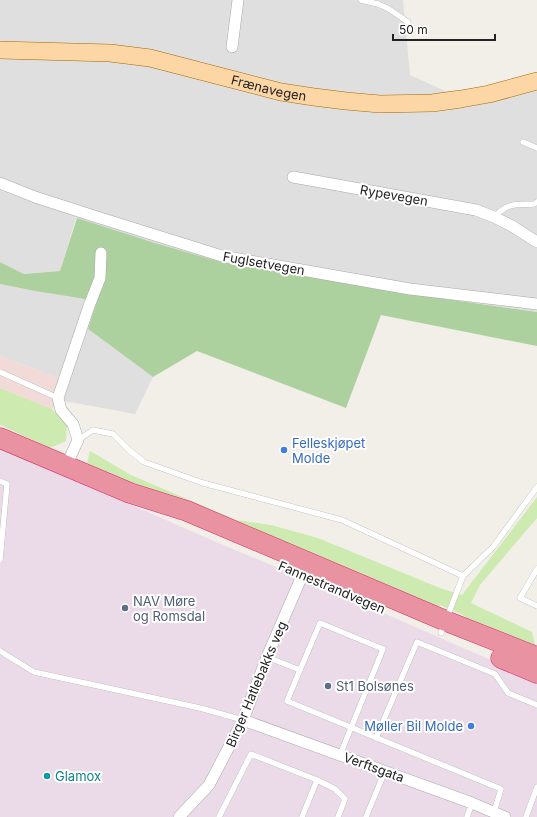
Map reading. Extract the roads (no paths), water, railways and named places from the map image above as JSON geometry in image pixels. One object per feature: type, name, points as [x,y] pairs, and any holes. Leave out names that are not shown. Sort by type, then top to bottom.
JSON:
[{"type":"highway","name":"Fannestrandvegen","points":[[0,438],[130,493],[187,511],[305,568],[444,627],[537,673]]},
{"type":"highway","name":"Fannestrandvegen","points":[[444,627],[537,657]]},
{"type":"main road","name":"Frænavegen","points":[[0,50],[110,53],[150,58],[282,92],[340,101],[380,104],[432,103],[461,99],[489,94],[537,81]]},
{"type":"street","points":[[232,47],[238,0]]},
{"type":"street","name":"Rypevegen","points":[[293,177],[476,210],[494,216],[537,242]]},
{"type":"street","name":"Fuglsetvegen","points":[[0,183],[35,197],[83,213],[222,256],[410,289],[537,304]]},
{"type":"street","points":[[66,466],[78,440],[73,424],[61,410],[58,398],[100,278],[101,252]]},
{"type":"street","name":"Birger Hatlebakks veg","points":[[179,817],[209,785],[243,720],[267,657],[305,568]]},
{"type":"street","name":"Verftsgata","points":[[243,720],[472,803],[505,817]]},
{"type":"lane","points":[[361,0],[383,6],[408,22]]},
{"type":"lane","points":[[523,142],[537,148]]},
{"type":"lane","points":[[494,216],[511,205],[534,204],[537,202]]},
{"type":"lane","points":[[0,372],[58,398]]},
{"type":"lane","points":[[78,440],[93,430],[113,434],[144,462],[203,483],[342,520],[463,576]]},
{"type":"lane","points":[[0,481],[7,484],[0,560]]},
{"type":"lane","points":[[444,627],[463,576],[493,547],[537,487]]},
{"type":"lane","points":[[537,569],[520,598],[537,606]]},
{"type":"lane","points":[[340,755],[351,728],[383,649],[320,623],[287,701],[351,728],[501,789],[494,812]]},
{"type":"lane","points":[[376,738],[417,642],[495,674],[508,693],[537,705]]},
{"type":"lane","points":[[0,651],[34,672],[200,708],[243,720]]},
{"type":"lane","points":[[267,657],[300,670]]},
{"type":"lane","points":[[219,817],[251,754],[317,780],[335,789],[345,799],[338,817]]},
{"type":"lane","points":[[366,817],[385,771]]},
{"type":"lane","points":[[302,817],[317,780]]},
{"type":"lane","points":[[526,817],[537,787]]},
{"type":"lane","points":[[467,817],[472,803]]},
{"type":"place","name":"Felleskjøpet Molde","points":[[284,450]]},
{"type":"place","name":"NAV Møre og Romsdal","points":[[125,608]]},
{"type":"place","name":"St1 Bolsønes","points":[[328,686]]},
{"type":"place","name":"Møller Bil Molde","points":[[471,726]]},
{"type":"place","name":"Glamox","points":[[47,776]]}]
